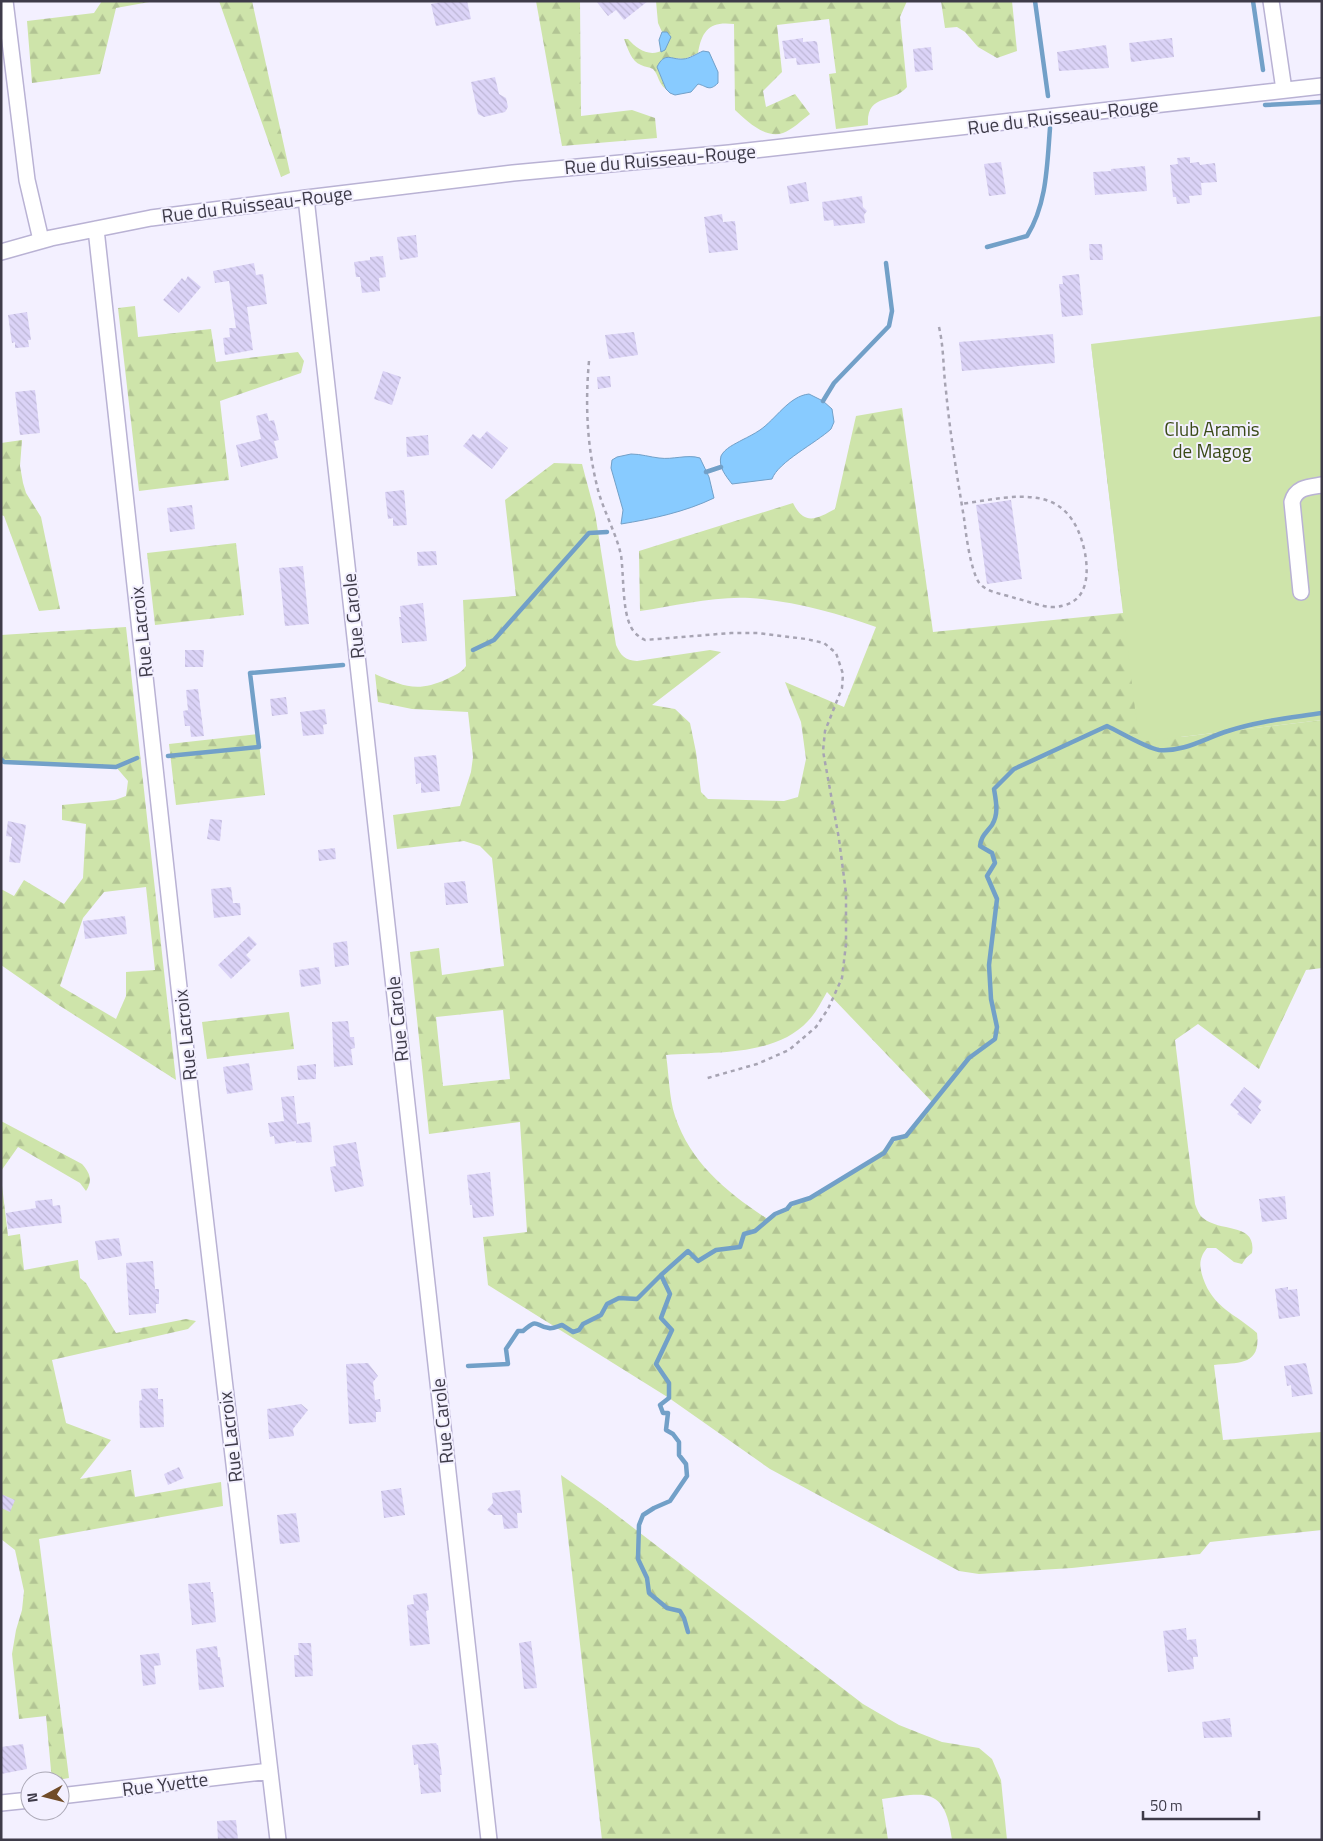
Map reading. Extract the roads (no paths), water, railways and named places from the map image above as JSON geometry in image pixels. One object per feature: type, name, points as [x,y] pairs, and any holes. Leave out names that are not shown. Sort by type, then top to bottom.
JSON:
[{"type":"street","points":[[5,1],[27,180],[41,240]]},
{"type":"street","points":[[1271,1],[1284,90]]},
{"type":"street","name":"Rue du Ruisseau-Rouge","points":[[1,252],[41,240],[152,218],[306,198],[513,173],[729,153],[1322,86]]},
{"type":"street","name":"Rue Carole","points":[[306,198],[489,1840]]},
{"type":"street","name":"Rue Lacroix","points":[[96,230],[190,1087],[278,1840]]},
{"type":"street","points":[[1301,592],[1292,502],[1298,491],[1322,485]]},
{"type":"street","name":"Rue Yvette","points":[[70,1795],[270,1771]]},
{"type":"street","points":[[1,1803],[20,1801]]},
{"type":"water","points":[[662,32],[667,32],[671,37],[665,50],[661,52],[659,40]]},
{"type":"water","points":[[703,51],[709,52],[718,72],[718,83],[710,88],[698,84],[691,92],[675,95],[670,93],[666,89],[657,67],[660,62],[668,57],[688,58]]},
{"type":"water","points":[[809,394],[823,401],[832,409],[834,422],[831,429],[789,459],[772,479],[732,484],[722,468],[720,460],[723,453],[730,446],[760,430],[789,403]]},
{"type":"water","points":[[631,454],[656,458],[700,458],[709,477],[714,498],[668,514],[621,524],[623,510],[611,468],[612,460]]},
{"type":"waterway","points":[[1035,1],[1048,96]]},
{"type":"waterway","points":[[1253,1],[1263,70]]},
{"type":"waterway","points":[[1265,105],[1322,102]]},
{"type":"waterway","points":[[987,247],[1027,236],[1034,224],[1045,184],[1050,128]]},
{"type":"waterway","points":[[823,401],[834,383],[889,326],[892,311],[886,263]]},
{"type":"waterway","points":[[706,472],[721,467]]},
{"type":"waterway","points":[[473,650],[494,640],[589,533],[607,532]]},
{"type":"waterway","points":[[168,756],[259,747],[250,673],[343,665]]},
{"type":"waterway","points":[[688,1632],[680,1611],[667,1608],[649,1593],[647,1578],[638,1559],[639,1525],[643,1515],[670,1501],[687,1476],[686,1464],[679,1455],[679,1442],[673,1434],[666,1430],[668,1413],[663,1413],[660,1405],[669,1398],[669,1383],[656,1364],[672,1330],[661,1318],[670,1294],[661,1275],[688,1251],[698,1261],[716,1250],[740,1247],[744,1234],[755,1231],[775,1214],[787,1209],[791,1204],[810,1198],[884,1153],[893,1139],[906,1136],[969,1058],[995,1039],[997,1027],[991,999],[989,965],[997,899],[987,876],[995,863],[992,853],[980,846],[983,837],[996,816],[994,789],[1014,769],[1107,726],[1147,746],[1159,750],[1168,750],[1186,747],[1228,731],[1251,725],[1322,713]]},
{"type":"waterway","points":[[1,759],[4,762],[116,767],[137,758]]},
{"type":"waterway","points":[[468,1366],[508,1364],[506,1349],[518,1331],[523,1331],[534,1323],[551,1328],[562,1325],[573,1332],[579,1330],[583,1324],[601,1315],[607,1304],[619,1298],[637,1299],[661,1275]]},
{"type":"park label","name":"Club Aramis de Magog","points":[[1212,440]]}]
